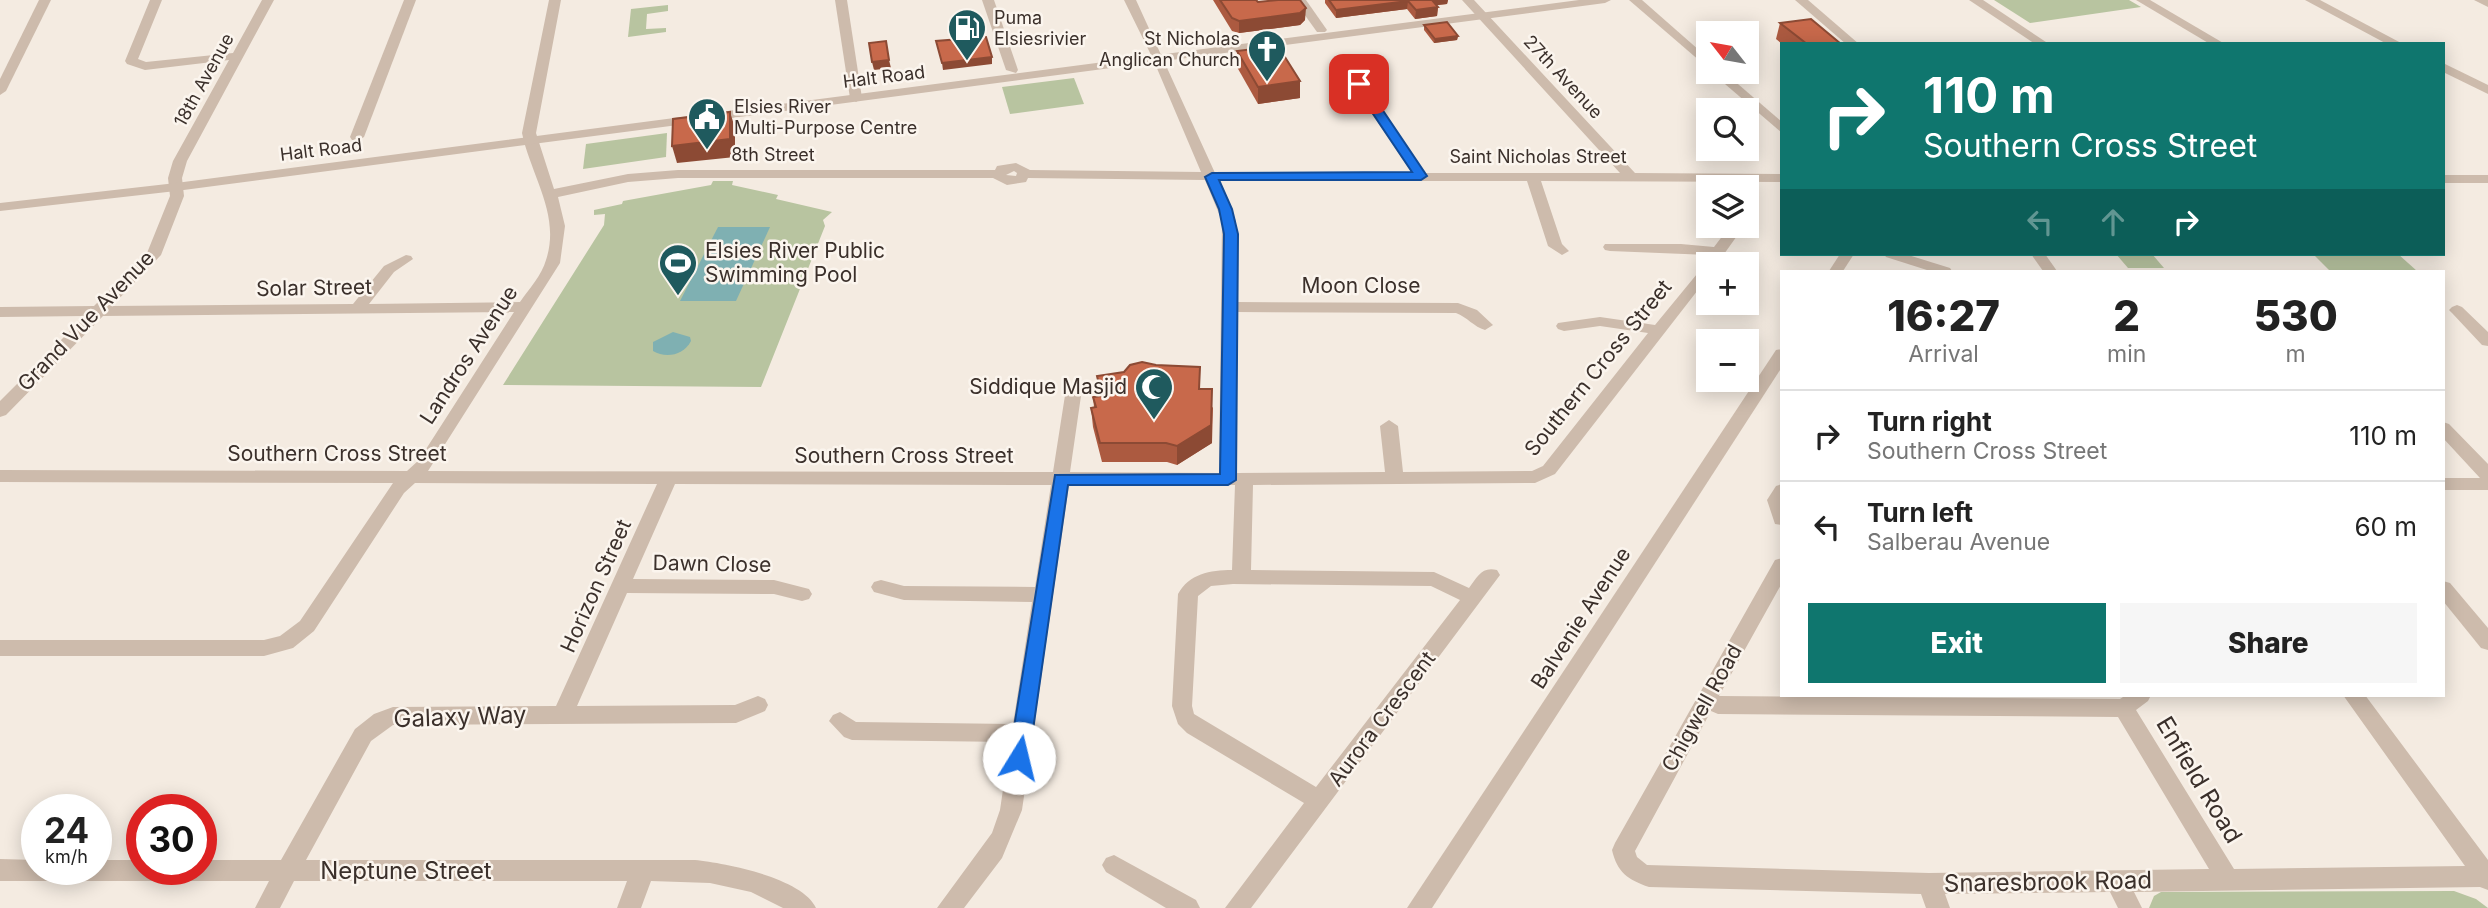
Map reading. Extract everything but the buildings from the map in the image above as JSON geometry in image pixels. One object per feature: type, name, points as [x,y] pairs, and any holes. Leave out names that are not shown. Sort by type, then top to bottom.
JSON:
[{"type":"street","points":[[0,90],[45,0]]},
{"type":"street","points":[[156,0],[131,61],[134,64],[145,66],[237,56]]},
{"type":"street","name":"18th Avenue","points":[[175,183],[180,161],[268,0]]},
{"type":"street","points":[[357,137],[410,0]]},
{"type":"street","points":[[529,137],[555,0]]},
{"type":"street","points":[[841,0],[855,94]]},
{"type":"street","points":[[988,0],[1012,70]]},
{"type":"street","points":[[1130,0],[1212,177],[1229,221],[1241,577]]},
{"type":"street","points":[[1300,0],[1321,30]]},
{"type":"street","name":"Halt Road","points":[[855,94],[1012,70],[1157,55],[1550,0]]},
{"type":"street","name":"Halt Road","points":[[0,207],[1157,55],[1476,9],[1605,0]]},
{"type":"street","points":[[1635,0],[1696,53]]},
{"type":"street","points":[[1801,0],[1851,42]]},
{"type":"street","points":[[1975,0],[2040,42]]},
{"type":"street","points":[[2142,0],[2216,42]]},
{"type":"street","points":[[2311,0],[2392,42]]},
{"type":"street","points":[[2480,0],[2488,4]]},
{"type":"street","name":"27th Avenue","points":[[1476,9],[1631,177]]},
{"type":"street","points":[[2445,69],[2488,90]]},
{"type":"street","points":[[1359,84],[1421,176]]},
{"type":"street","points":[[1731,84],[1780,127]]},
{"type":"street","name":"Landros Avenue","points":[[0,648],[264,648],[286,642],[307,626],[398,489],[425,464],[547,276],[557,250],[559,225],[529,137]]},
{"type":"street","name":"8th Street","points":[[550,194],[615,180],[678,174],[997,174],[1000,179],[1012,181],[1025,174],[1212,177]]},
{"type":"street","points":[[2447,176],[2488,178]]},
{"type":"street","name":"Saint Nicholas Street","points":[[1212,177],[1631,177],[1696,181]]},
{"type":"street","points":[[1533,177],[1555,246],[1562,251]]},
{"type":"street","name":"Saint Nicholas Street","points":[[1759,180],[1780,178]]},
{"type":"street","name":"Halt Road","points":[[0,198],[175,183]]},
{"type":"street","name":"Grand Vue Avenue","points":[[0,411],[154,256],[176,198],[175,183]]},
{"type":"street","points":[[1610,247],[1681,248],[1696,254]]},
{"type":"street","points":[[1897,256],[1941,270]]},
{"type":"street","points":[[2038,256],[2049,270]]},
{"type":"street","points":[[358,308],[387,271],[406,259]]},
{"type":"street","name":"Southern Cross Street","points":[[0,476],[1060,479],[1535,477],[1549,470],[1696,283]]},
{"type":"street","name":"Solar Street","points":[[0,312],[527,307]]},
{"type":"street","name":"Moon Close","points":[[1230,307],[1458,307],[1472,313],[1485,326]]},
{"type":"street","points":[[2457,310],[2485,333]]},
{"type":"street","points":[[1564,326],[1582,321],[1634,323],[1660,331]]},
{"type":"street","name":"Balvenie Avenue","points":[[1419,908],[1780,357]]},
{"type":"street","points":[[949,908],[1005,835],[1023,733],[1074,389]]},
{"type":"street","points":[[1389,426],[1395,479]]},
{"type":"street","points":[[2445,430],[2488,475]]},
{"type":"street","name":"Horizon Street","points":[[564,713],[669,478]]},
{"type":"street","points":[[2445,484],[2488,484]]},
{"type":"street","points":[[1780,493],[1776,500],[1780,513]]},
{"type":"street","name":"Chigwell Road","points":[[1623,850],[1780,569]]},
{"type":"street","name":"Aurora Crescent","points":[[1473,598],[1434,579],[1213,577],[1197,582],[1188,594],[1182,706],[1185,718],[1195,727],[1320,801],[1473,598],[1490,575]]},
{"type":"street","name":"Dawn Close","points":[[621,586],[774,587],[802,594]]},
{"type":"street","points":[[881,587],[904,593],[1044,595]]},
{"type":"street","points":[[2445,591],[2488,642]]},
{"type":"street","points":[[2354,697],[2487,877]]},
{"type":"street","name":"Enfield Road","points":[[1707,700],[1718,705],[1945,700],[2132,701],[2228,880]]},
{"type":"street","name":"Galaxy Way","points":[[267,908],[363,734],[381,720],[393,716],[564,713],[736,714],[758,705]]},
{"type":"street","points":[[840,721],[852,730],[1023,733]]},
{"type":"street","points":[[1237,908],[1320,801]]},
{"type":"street","name":"Snaresbrook Road","points":[[1623,850],[1629,865],[1638,873],[1649,876],[1929,884],[2487,877]]},
{"type":"street","points":[[1114,865],[1188,908]]},
{"type":"street","points":[[629,908],[643,871]]},
{"type":"street","name":"Neptune Street","points":[[3,874],[695,871],[738,876],[771,888],[804,908]]},
{"type":"street","points":[[2117,881],[2130,908]]},
{"type":"street","points":[[1929,884],[1938,908]]},
{"type":"green space","points":[[1994,0],[2129,0],[2141,7],[2030,23]]},
{"type":"green space","points":[[668,5],[668,11],[647,14],[646,29],[666,28],[666,32],[628,37],[631,9]]},
{"type":"green space","points":[[1074,78],[1084,104],[1010,114],[1002,87]]},
{"type":"green space","points":[[667,133],[666,157],[583,169],[586,144]]},
{"type":"green space","name":"Elsies River Public Swimming Pool","points":[[713,181],[733,181],[732,185],[778,195],[776,199],[832,212],[823,220],[825,226],[761,387],[503,385],[604,225],[605,214],[594,215],[594,210],[622,204],[623,201],[711,185]]},
{"type":"green space","points":[[2118,256],[2154,256],[2164,268],[2128,268]]},
{"type":"green space","points":[[2315,256],[2400,256],[2416,270],[2329,270]]},
{"type":"green space","points":[[2454,891],[2476,899],[2488,908],[2149,908],[2154,896],[2161,892]]},
{"type":"water","points":[[718,227],[770,227],[736,301],[680,301]]},
{"type":"water","points":[[673,332],[690,337],[691,341],[684,350],[669,355],[653,351],[653,342]]},
{"type":"place","name":"Puma Elsiesrivier","points":[[967,62]]},
{"type":"place","name":"St Nicholas Anglican Church","points":[[1267,83]]},
{"type":"place","name":"Elsies River Multi-Purpose Centre","points":[[707,151]]},
{"type":"place","name":"Elsies River Public Swimming Pool","points":[[678,297]]},
{"type":"place","name":"Siddique Masjid","points":[[1154,421]]},
{"type":"route","points":[[1019,758],[1060,479],[1228,480],[1231,234],[1226,209],[1212,177],[1421,176],[1359,84]]}]
